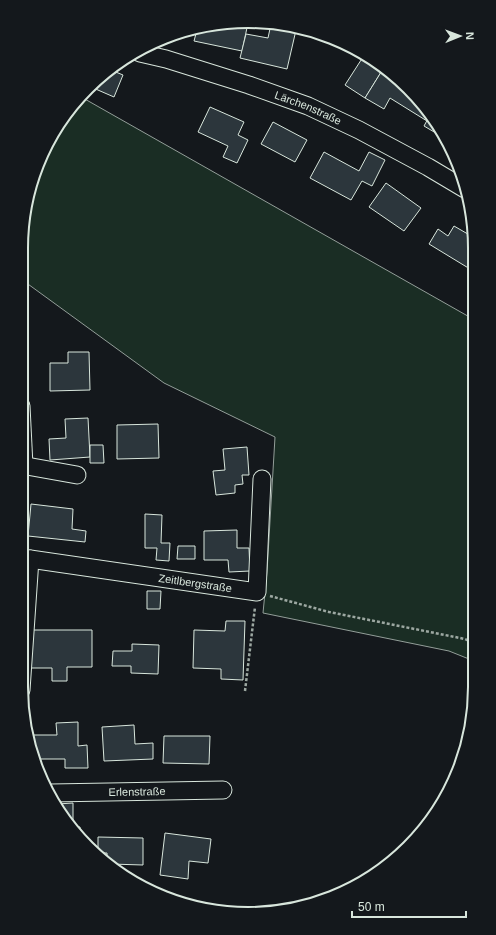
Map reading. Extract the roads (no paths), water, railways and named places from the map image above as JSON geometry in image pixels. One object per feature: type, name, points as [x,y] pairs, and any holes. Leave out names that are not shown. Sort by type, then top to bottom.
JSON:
[{"type":"street","name":"Lärchenstraße","points":[[144,54],[166,59],[249,85],[308,106],[359,130],[459,185]]},
{"type":"street","points":[[28,466],[77,475]]},
{"type":"street","name":"Zeitlbergstraße","points":[[28,559],[257,592],[262,479]]},
{"type":"street","name":"Erlenstraße","points":[[55,793],[223,790]]}]
